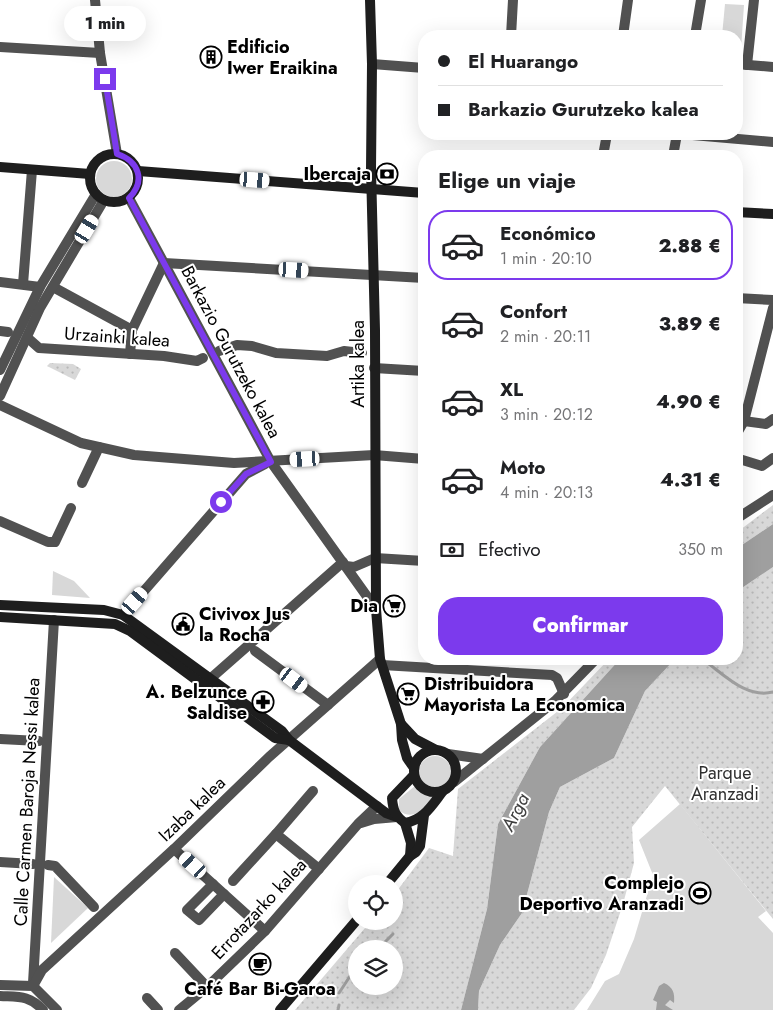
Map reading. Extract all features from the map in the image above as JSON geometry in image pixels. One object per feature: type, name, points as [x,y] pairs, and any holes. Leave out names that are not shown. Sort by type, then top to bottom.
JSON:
[{"type":"street","points":[[95,0],[100,53],[117,154]]},
{"type":"street","name":"Artika kalea","points":[[370,0],[376,610],[381,662],[401,724],[402,740],[407,758],[414,771]]},
{"type":"street","points":[[511,30],[513,0]]},
{"type":"street","points":[[624,30],[628,0]]},
{"type":"street","points":[[696,30],[701,0]]},
{"type":"street","points":[[747,65],[754,0]]},
{"type":"street","points":[[0,47],[100,53]]},
{"type":"street","points":[[372,64],[418,68]]},
{"type":"street","points":[[743,65],[773,67]]},
{"type":"street","points":[[743,139],[773,142]]},
{"type":"street","points":[[117,154],[126,157],[138,171],[138,186],[129,198],[121,202],[113,202],[100,197],[90,181],[92,167],[103,156],[117,154]]},
{"type":"street","points":[[0,167],[90,174]]},
{"type":"street","points":[[23,284],[32,170]]},
{"type":"street","points":[[138,171],[418,193]]},
{"type":"street","points":[[0,370],[40,286],[100,197]]},
{"type":"street","points":[[0,396],[52,286],[100,197]]},
{"type":"street","name":"Barkazio Gurutzeko kalea","points":[[129,198],[271,462],[376,610]]},
{"type":"street","points":[[743,212],[773,214]]},
{"type":"street","points":[[130,354],[132,330],[164,263],[418,278]]},
{"type":"street","points":[[0,282],[40,286]]},
{"type":"street","points":[[52,286],[132,330]]},
{"type":"street","points":[[743,298],[773,300]]},
{"type":"street","points":[[773,308],[744,421],[766,424],[773,419]]},
{"type":"street","name":"Urzainki kalea","points":[[30,340],[39,348],[164,356],[197,361],[203,358]]},
{"type":"street","points":[[218,351],[237,345],[252,346],[276,353],[328,356],[344,351],[362,353]]},
{"type":"street","points":[[374,368],[418,371]]},
{"type":"street","points":[[0,405],[81,443],[134,455],[234,463],[374,455],[418,459]]},
{"type":"street","points":[[82,483],[99,447]]},
{"type":"street","points":[[743,460],[762,466],[773,458]]},
{"type":"street","points":[[123,615],[246,474],[271,462]]},
{"type":"street","points":[[743,514],[773,495]]},
{"type":"street","points":[[0,521],[48,542],[55,542],[71,508]]},
{"type":"street","points":[[210,679],[344,564],[354,567],[375,558],[418,561]]},
{"type":"street","points":[[0,605],[99,610],[123,615],[282,731],[289,740],[386,814],[401,820]]},
{"type":"street","points":[[0,617],[115,624],[130,631],[275,738],[289,740]]},
{"type":"street","name":"Calle Carmen Baroja Nessi kalea","points":[[33,986],[54,620]]},
{"type":"street","points":[[255,651],[328,705]]},
{"type":"street","points":[[381,662],[418,665]]},
{"type":"street","name":"Izaba kalea","points":[[33,986],[42,970],[174,849],[269,757],[381,662]]},
{"type":"street","points":[[420,665],[552,675],[557,678],[564,694]]},
{"type":"street","points":[[483,759],[448,754],[436,750],[428,751],[417,760],[414,771],[422,788],[428,792],[435,793],[449,788],[564,694],[591,665]]},
{"type":"street","name":"Artika kalea","points":[[401,724],[415,739],[436,750]]},
{"type":"street","name":"Calle Carmen Baroja Nessi kalea","points":[[0,738],[39,740]]},
{"type":"street","points":[[448,754],[456,767],[454,782]]},
{"type":"street","name":"Errotazarko kalea","points":[[179,1010],[207,987],[265,931],[358,824],[377,806],[392,798],[414,771]]},
{"type":"street","points":[[233,881],[314,791]]},
{"type":"street","points":[[358,824],[374,819],[414,822],[424,815],[443,791]]},
{"type":"street","points":[[392,798],[393,809],[401,820],[412,843],[410,856]]},
{"type":"street","points":[[394,875],[410,856],[416,852],[422,841],[424,815]]},
{"type":"street","points":[[276,834],[319,869]]},
{"type":"street","points":[[174,849],[265,931]]},
{"type":"street","name":"Calle Carmen Baroja Nessi kalea","points":[[0,862],[33,864]]},
{"type":"street","name":"Calle Carmen Baroja Nessi kalea","points":[[48,865],[55,866],[94,907]]},
{"type":"street","points":[[213,884],[187,910],[199,920],[224,894]]},
{"type":"street","points":[[280,1010],[348,930]]},
{"type":"street","points":[[175,953],[207,987]]},
{"type":"street","points":[[0,985],[33,986],[57,1010]]},
{"type":"street","points":[[0,996],[27,998],[34,1006],[43,1010]]},
{"type":"street","points":[[147,998],[158,1010]]},
{"type":"green space","points":[[725,4],[744,5],[742,30],[723,30]]},
{"type":"green space","points":[[114,161],[127,166],[132,179],[127,192],[114,197],[101,192],[96,179],[101,166]]},
{"type":"green space","points":[[50,363],[73,364],[81,369],[75,380],[47,366]]},
{"type":"green space","points":[[773,505],[773,524],[743,544],[743,528]]},
{"type":"green space","name":"Parque Aranzadi","points":[[773,567],[773,919],[665,786],[632,827],[634,863],[623,904],[606,955],[591,988],[574,1010],[478,1010],[479,991],[500,945],[522,913],[549,812],[560,787],[614,758],[645,691],[669,665],[743,665],[743,587]]},
{"type":"green space","points":[[53,571],[74,581],[90,598],[52,595]]},
{"type":"green space","points":[[603,665],[615,665],[540,747],[498,824],[487,909],[461,1010],[295,1010],[348,948],[348,995],[403,995],[403,940],[355,940],[363,930],[403,930],[403,883],[429,848],[453,856],[458,789],[562,708]]},
{"type":"green space","points":[[435,756],[446,761],[451,772],[446,783],[435,788],[424,783],[419,772],[424,761]]},
{"type":"green space","points":[[415,786],[433,796],[423,809],[409,815],[399,810],[399,799]]},
{"type":"green space","name":"Complejo Deportivo Aranzadi","points":[[680,804],[766,911],[758,917],[773,933],[773,1010],[587,1010],[605,981],[619,974],[634,939],[653,875],[639,840]]},
{"type":"green space","points":[[54,877],[88,908],[51,943]]},
{"type":"water","points":[[773,524],[773,567],[743,587],[743,544]]},
{"type":"water","name":"Arga","points":[[615,665],[669,665],[645,691],[614,758],[560,787],[549,812],[522,913],[500,945],[479,991],[478,1010],[461,1010],[487,909],[498,824],[540,747]]},
{"type":"water","points":[[664,983],[671,988],[674,996],[674,1003],[670,1000],[665,1005],[673,1010],[656,1010],[657,1002],[653,1000],[659,986]]},
{"type":"waterway","points":[[710,665],[735,683],[753,692],[773,692]]},
{"type":"waterway","points":[[387,940],[393,934]]},
{"type":"waterway","points":[[339,993],[348,979]]},
{"type":"waterway","points":[[338,1010],[339,1005]]},
{"type":"place","name":"Edificio Iwer Eraikina","points":[[211,57]]},
{"type":"place","name":"Ibercaja","points":[[387,174]]},
{"type":"place","name":"Dia","points":[[394,606]]},
{"type":"place","name":"Civivox Jus la Rocha","points":[[183,624]]},
{"type":"place","name":"Distribuidora Mayorista La Economica","points":[[408,694]]},
{"type":"place","name":"A. Belzunce Saldise","points":[[263,702]]},
{"type":"place","name":"Complejo Deportivo Aranzadi","points":[[700,893]]},
{"type":"place","name":"Café Bar Bi-Garoa","points":[[260,964]]},
{"type":"route","points":[[105,79],[117,154],[126,157],[138,171],[138,186],[129,198],[271,462],[246,474],[221,502]]}]
